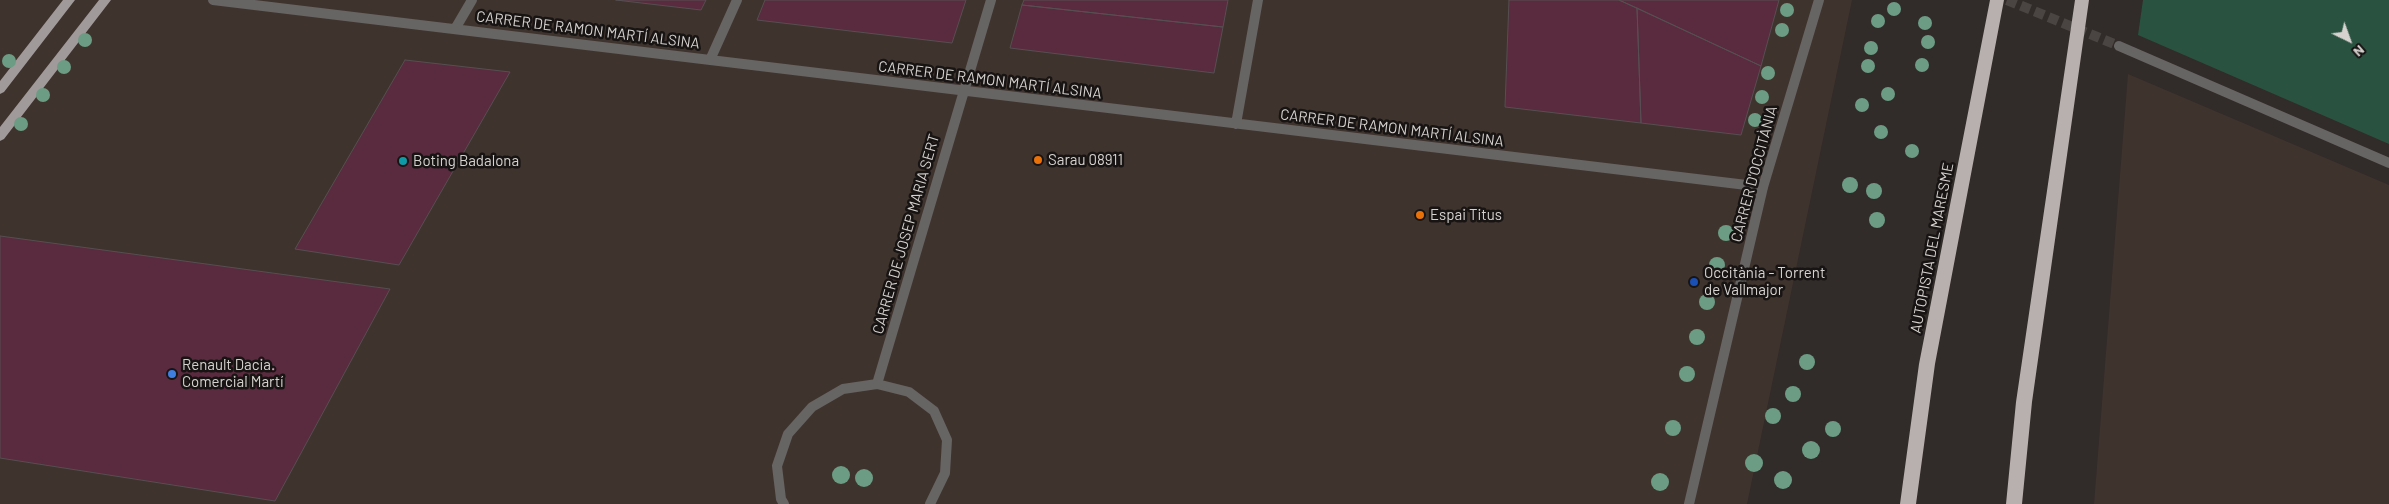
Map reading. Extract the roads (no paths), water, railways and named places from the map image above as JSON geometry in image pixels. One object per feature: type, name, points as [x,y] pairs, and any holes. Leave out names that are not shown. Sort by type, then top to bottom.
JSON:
[{"type":"highway","name":"AUTOPISTA DEL MARESME","points":[[1908,504],[1927,364],[1997,0]]},
{"type":"highway","points":[[2014,504],[2024,402],[2082,0]]},
{"type":"main road","points":[[0,89],[69,0]]},
{"type":"main road","points":[[0,136],[105,0]]},
{"type":"street","name":"CARRER DE RAMON MARTÍ ALSINA","points":[[213,0],[963,92],[1763,187]]},
{"type":"street","points":[[455,29],[472,0]]},
{"type":"street","points":[[710,60],[737,0]]},
{"type":"street","name":"CARRER DE JOSEP MARIA SERT","points":[[878,384],[991,0]]},
{"type":"street","points":[[1236,124],[1258,0]]},
{"type":"street","name":"CARRER D'OCCITÀNIA","points":[[1690,504],[1763,187],[1819,0]]},
{"type":"street","points":[[2118,46],[2389,163]]},
{"type":"street","points":[[784,504],[781,499],[777,466],[788,434],[812,407],[843,389],[878,384],[910,392],[934,411],[944,433],[947,440],[945,473],[930,504]]},
{"type":"tunnel","points":[[2007,0],[2119,46]]},
{"type":"place","name":"Sarau 08911","points":[[1038,160]]},
{"type":"place","name":"Boting Badalona","points":[[403,161]]},
{"type":"place","name":"Espai Titus","points":[[1420,215]]},
{"type":"place","name":"Occitània - Torrent de Vallmajor","points":[[1694,282]]},
{"type":"place","name":"Renault Dacia. Comercial Martí","points":[[172,374]]}]
